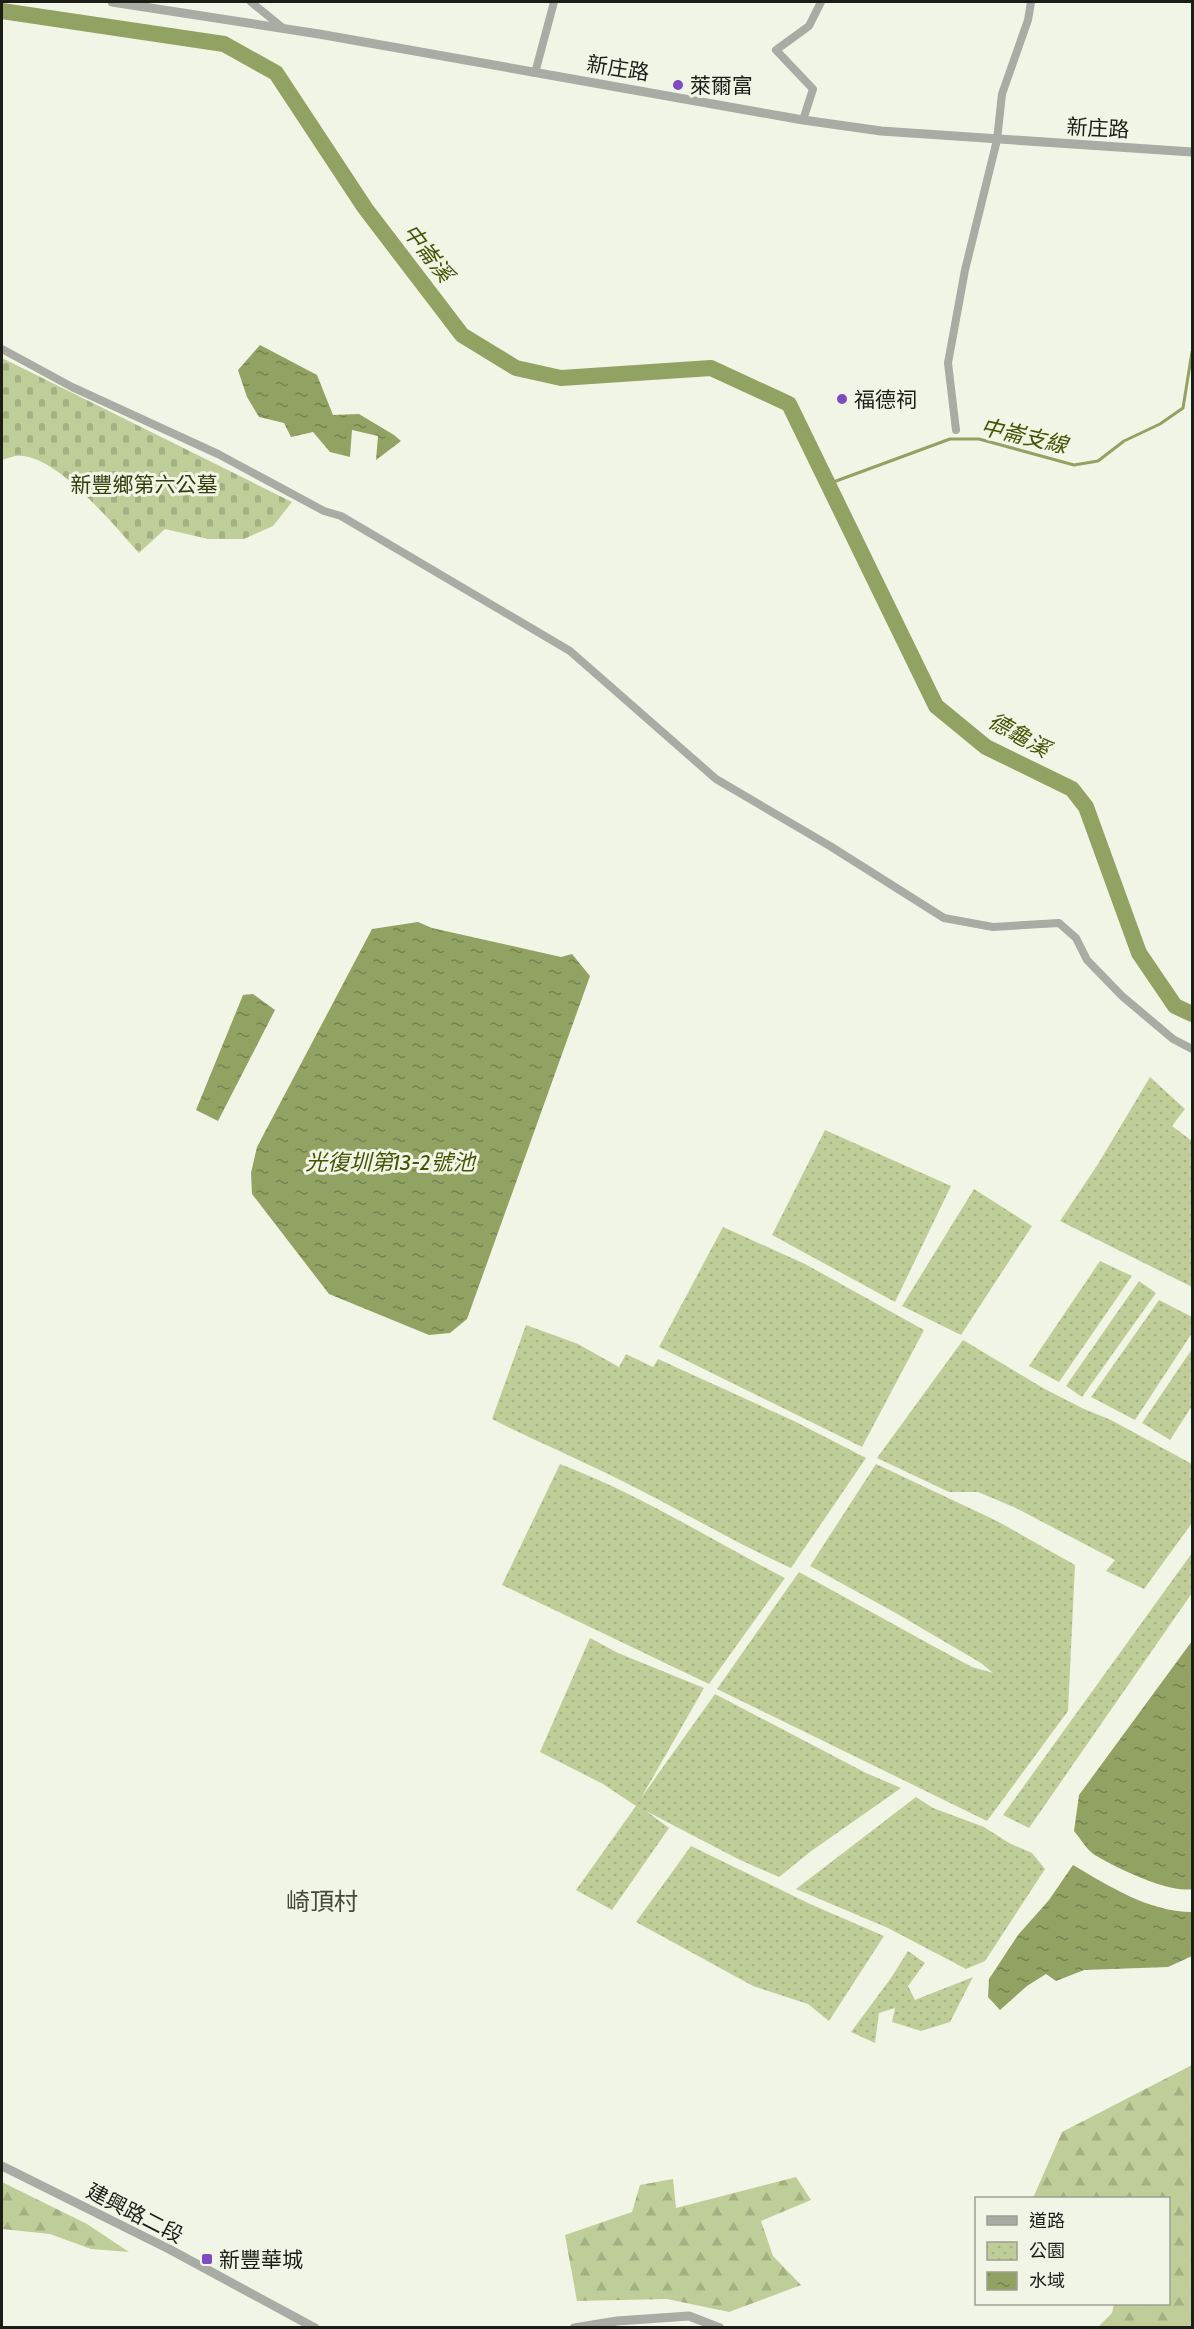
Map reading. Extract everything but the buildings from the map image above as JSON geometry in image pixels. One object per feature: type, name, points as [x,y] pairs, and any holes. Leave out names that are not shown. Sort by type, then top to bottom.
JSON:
[{"type":"street","name":"新庄路","points":[[112,2],[283,28],[803,120],[880,131],[1192,152]]},
{"type":"street","points":[[251,2],[283,28]]},
{"type":"street","points":[[535,73],[555,2]]},
{"type":"street","points":[[803,120],[813,89],[776,50],[809,26],[821,2]]},
{"type":"street","points":[[956,430],[948,363],[965,270],[997,140],[1002,94],[1028,20],[1031,2]]},
{"type":"street","points":[[2,349],[72,387],[218,454],[324,511],[341,516],[570,651],[716,779],[830,846],[944,918],[993,927],[1059,923],[1076,938],[1087,960],[1122,996],[1173,1039],[1192,1049]]},
{"type":"street","name":"建興路二段","points":[[2,2166],[169,2249],[315,2328]]},
{"type":"street","points":[[574,2328],[616,2320],[689,2316],[720,2328]]},
{"type":"green space","name":"新豐鄉第六公墓","points":[[2,358],[292,502],[273,526],[244,539],[208,539],[165,529],[139,553],[99,509],[65,477],[31,457],[15,456],[2,460]]},
{"type":"green space","points":[[1150,1077],[1185,1109],[1172,1126],[1192,1141],[1192,1287],[1060,1221],[1098,1164]]},
{"type":"green space","points":[[825,1130],[951,1186],[895,1302],[772,1235]]},
{"type":"green space","points":[[974,1189],[1032,1226],[961,1335],[902,1306]]},
{"type":"green space","points":[[723,1227],[805,1264],[924,1330],[862,1447],[659,1347]]},
{"type":"green space","points":[[1100,1261],[1132,1276],[1059,1382],[1029,1366]]},
{"type":"green space","points":[[1139,1281],[1156,1293],[1082,1397],[1066,1386]]},
{"type":"green space","points":[[1159,1300],[1192,1317],[1192,1333],[1135,1420],[1091,1397]]},
{"type":"green space","points":[[526,1325],[578,1344],[619,1367],[626,1354],[653,1367],[658,1359],[794,1421],[866,1458],[791,1568],[627,1484],[492,1419]]},
{"type":"green space","points":[[963,1340],[1043,1388],[1111,1420],[1192,1464],[1192,1523],[1144,1589],[1106,1571],[1115,1560],[1016,1508],[978,1492],[949,1492],[877,1458]]},
{"type":"green space","points":[[1192,1349],[1192,1406],[1170,1440],[1142,1423]]},
{"type":"green space","points":[[560,1464],[646,1503],[785,1578],[709,1684],[502,1585]]},
{"type":"green space","points":[[876,1464],[997,1521],[1075,1565],[1068,1711],[987,1821],[717,1689],[799,1572],[972,1667],[993,1673],[981,1663],[894,1612],[810,1566]]},
{"type":"green space","points":[[1192,1553],[1192,1593],[1029,1828],[1003,1815]]},
{"type":"green space","points":[[590,1638],[618,1653],[704,1688],[641,1798],[715,1694],[866,1773],[901,1788],[810,1852],[779,1877],[738,1859],[646,1811],[669,1828],[612,1910],[576,1890],[636,1806],[603,1784],[540,1752]]},
{"type":"green space","points":[[916,1797],[933,1808],[984,1827],[1009,1843],[1032,1853],[1045,1869],[985,1961],[966,1969],[888,1928],[796,1889]]},
{"type":"green space","points":[[691,1846],[810,1904],[884,1936],[829,2021],[808,2004],[753,1986],[636,1922]]},
{"type":"green space","points":[[908,1951],[925,1963],[908,1986],[915,2000],[973,1977],[950,2022],[921,2031],[892,2022],[895,2008],[879,2013],[875,2043],[851,2032],[891,1978]]},
{"type":"green space","points":[[1192,2065],[1192,2327],[1098,2327],[1112,2313],[1114,2305],[1170,2305],[1170,2197],[1033,2197],[1062,2132]]},
{"type":"green space","points":[[796,2177],[811,2200],[761,2221],[773,2256],[801,2285],[729,2312],[667,2299],[577,2301],[565,2235],[632,2212],[640,2185],[673,2179],[676,2208]]},
{"type":"green space","points":[[2,2182],[87,2224],[129,2252],[91,2249],[50,2234],[2,2229]]},
{"type":"water","points":[[260,345],[317,375],[333,415],[359,414],[401,441],[376,460],[378,436],[352,430],[350,457],[330,452],[313,432],[291,437],[284,423],[259,417],[247,397],[238,370]]},
{"type":"water","name":"光復圳第13-2號池","points":[[418,922],[432,928],[561,957],[572,954],[590,976],[467,1319],[450,1333],[429,1335],[329,1294],[252,1194],[251,1173],[257,1147],[372,929]]},
{"type":"water","points":[[253,994],[275,1010],[218,1121],[196,1110],[243,995]]},
{"type":"water","points":[[1192,1641],[1192,1889],[1182,1889],[1141,1878],[1113,1865],[1092,1853],[1074,1831],[1079,1795]]},
{"type":"water","points":[[1073,1865],[1145,1903],[1160,1908],[1192,1912],[1192,1956],[1168,1967],[1084,1970],[1056,1981],[1046,1974],[1027,1986],[1000,2010],[988,1997],[989,1979],[1018,1935],[1049,1900]]},
{"type":"waterway","name":"中崙溪","points":[[2,11],[224,44],[276,73],[365,208],[462,335],[516,368],[561,378],[711,368],[789,404],[936,706],[986,747],[1072,789],[1086,807],[1139,953],[1175,1006],[1192,1014]]},
{"type":"waterway","name":"中崙支線","points":[[828,484],[950,439],[979,439],[1074,465],[1098,461],[1124,441],[1160,424],[1183,408],[1192,352]]},
{"type":"place","name":"萊爾富","points":[[678,85]]},
{"type":"place","name":"福德祠","points":[[842,399]]},
{"type":"place","name":"新豐華城","points":[[207,2259]]},
{"type":"district","name":"崎頂村","points":[[322,1901]]},
{"type":"water label","name":"德龜溪","points":[[1019,735]]}]
